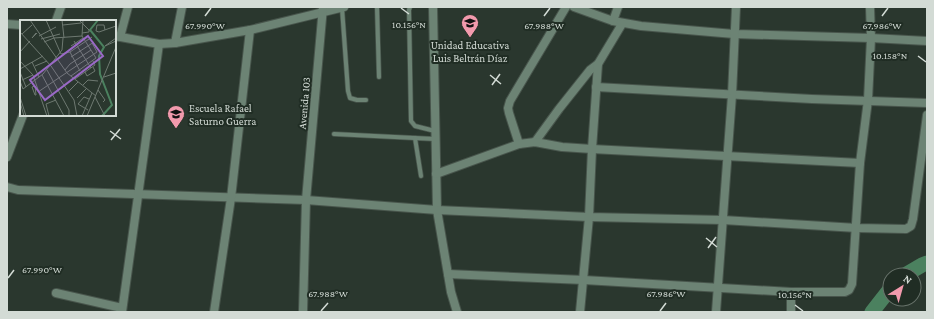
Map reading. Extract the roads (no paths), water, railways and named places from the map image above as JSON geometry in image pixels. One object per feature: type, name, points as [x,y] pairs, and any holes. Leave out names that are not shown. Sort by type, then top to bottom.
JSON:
[{"type":"street","points":[[56,20],[61,7]]},
{"type":"street","points":[[128,7],[118,37],[159,44],[175,43],[250,30],[323,10],[343,7]]},
{"type":"street","points":[[175,43],[182,7]]},
{"type":"street","points":[[433,7],[437,210],[451,292],[457,312]]},
{"type":"street","points":[[520,144],[509,113],[508,108],[510,101],[566,7]]},
{"type":"street","points":[[574,7],[622,24],[734,34],[927,41]]},
{"type":"street","points":[[613,21],[618,7]]},
{"type":"street","points":[[716,312],[732,95],[736,7]]},
{"type":"street","points":[[448,274],[792,292],[844,292],[849,290],[852,284],[857,228],[860,163],[868,100],[871,38],[870,7]]},
{"type":"street","name":"Avenida 103","points":[[303,312],[306,200],[323,10]]},
{"type":"street","points":[[7,24],[20,25]]},
{"type":"street","points":[[535,142],[590,70],[598,64],[622,24]]},
{"type":"street","points":[[214,312],[231,198],[250,30]]},
{"type":"street","points":[[56,293],[122,310],[159,44]]},
{"type":"street","points":[[580,312],[589,217],[598,64]]},
{"type":"street","points":[[596,87],[732,95],[927,103]]},
{"type":"street","points":[[7,157],[23,116]]},
{"type":"street","points":[[7,187],[18,190],[306,200],[437,210],[589,217],[723,220],[857,228],[906,229],[911,226],[927,116]]},
{"type":"street","points":[[436,174],[520,144],[535,142],[562,147],[592,149],[860,163]]},
{"type":"street","points":[[791,312],[792,292]]},
{"type":"lane","points":[[343,7],[348,91],[350,98],[366,100]]},
{"type":"lane","points":[[377,7],[379,77]]},
{"type":"lane","points":[[410,7],[411,121],[415,126],[436,135]]},
{"type":"lane","points":[[334,134],[416,138],[436,135]]},
{"type":"lane","points":[[416,138],[420,176]]},
{"type":"waterway","points":[[919,267],[927,263]]},
{"type":"waterway","points":[[872,312],[882,299]]},
{"type":"place","name":"Unidad Educativa Luis Beltrán Díaz","points":[[470,38]]},
{"type":"place","name":"Escuela Rafael Saturno Guerra","points":[[176,129]]}]
